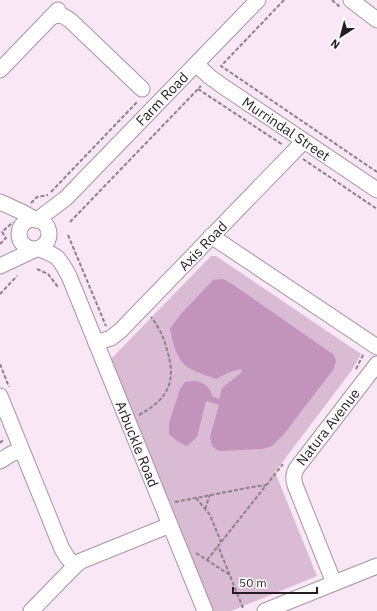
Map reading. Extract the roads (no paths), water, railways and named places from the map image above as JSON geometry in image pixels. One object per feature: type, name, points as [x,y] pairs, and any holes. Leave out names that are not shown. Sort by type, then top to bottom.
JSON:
[{"type":"street","name":"Farm Road","points":[[37,220],[66,198],[258,0]]},
{"type":"street","points":[[351,0],[377,20]]},
{"type":"street","points":[[0,70],[62,6]]},
{"type":"street","points":[[51,17],[58,15],[64,16],[71,21],[141,93]]},
{"type":"street","name":"Murrindal Street","points":[[196,64],[210,77],[377,190]]},
{"type":"street","name":"Axis Road","points":[[96,343],[111,338],[120,332],[304,142]]},
{"type":"street","name":"Farm Road","points":[[49,232],[66,198]]},
{"type":"street","points":[[0,202],[19,226],[21,242],[29,248],[37,249]]},
{"type":"street","points":[[0,208],[19,226]]},
{"type":"street","points":[[1,266],[44,246],[49,238],[48,227],[37,220],[27,221],[21,228],[19,226]]},
{"type":"street","points":[[1,266],[19,226]]},
{"type":"street","name":"Arbuckle Road","points":[[49,232],[68,263],[70,276]]},
{"type":"street","points":[[212,236],[377,347]]},
{"type":"street","name":"Arbuckle Road","points":[[37,249],[53,254],[60,260],[70,276],[205,611]]},
{"type":"street","name":"Natura Avenue","points":[[334,583],[293,481],[294,475],[296,469],[377,364]]},
{"type":"street","points":[[0,396],[62,549],[75,566]]},
{"type":"street","points":[[0,461],[22,450]]},
{"type":"street","points":[[31,611],[81,561],[170,525]]},
{"type":"street","points":[[265,611],[377,566]]}]
